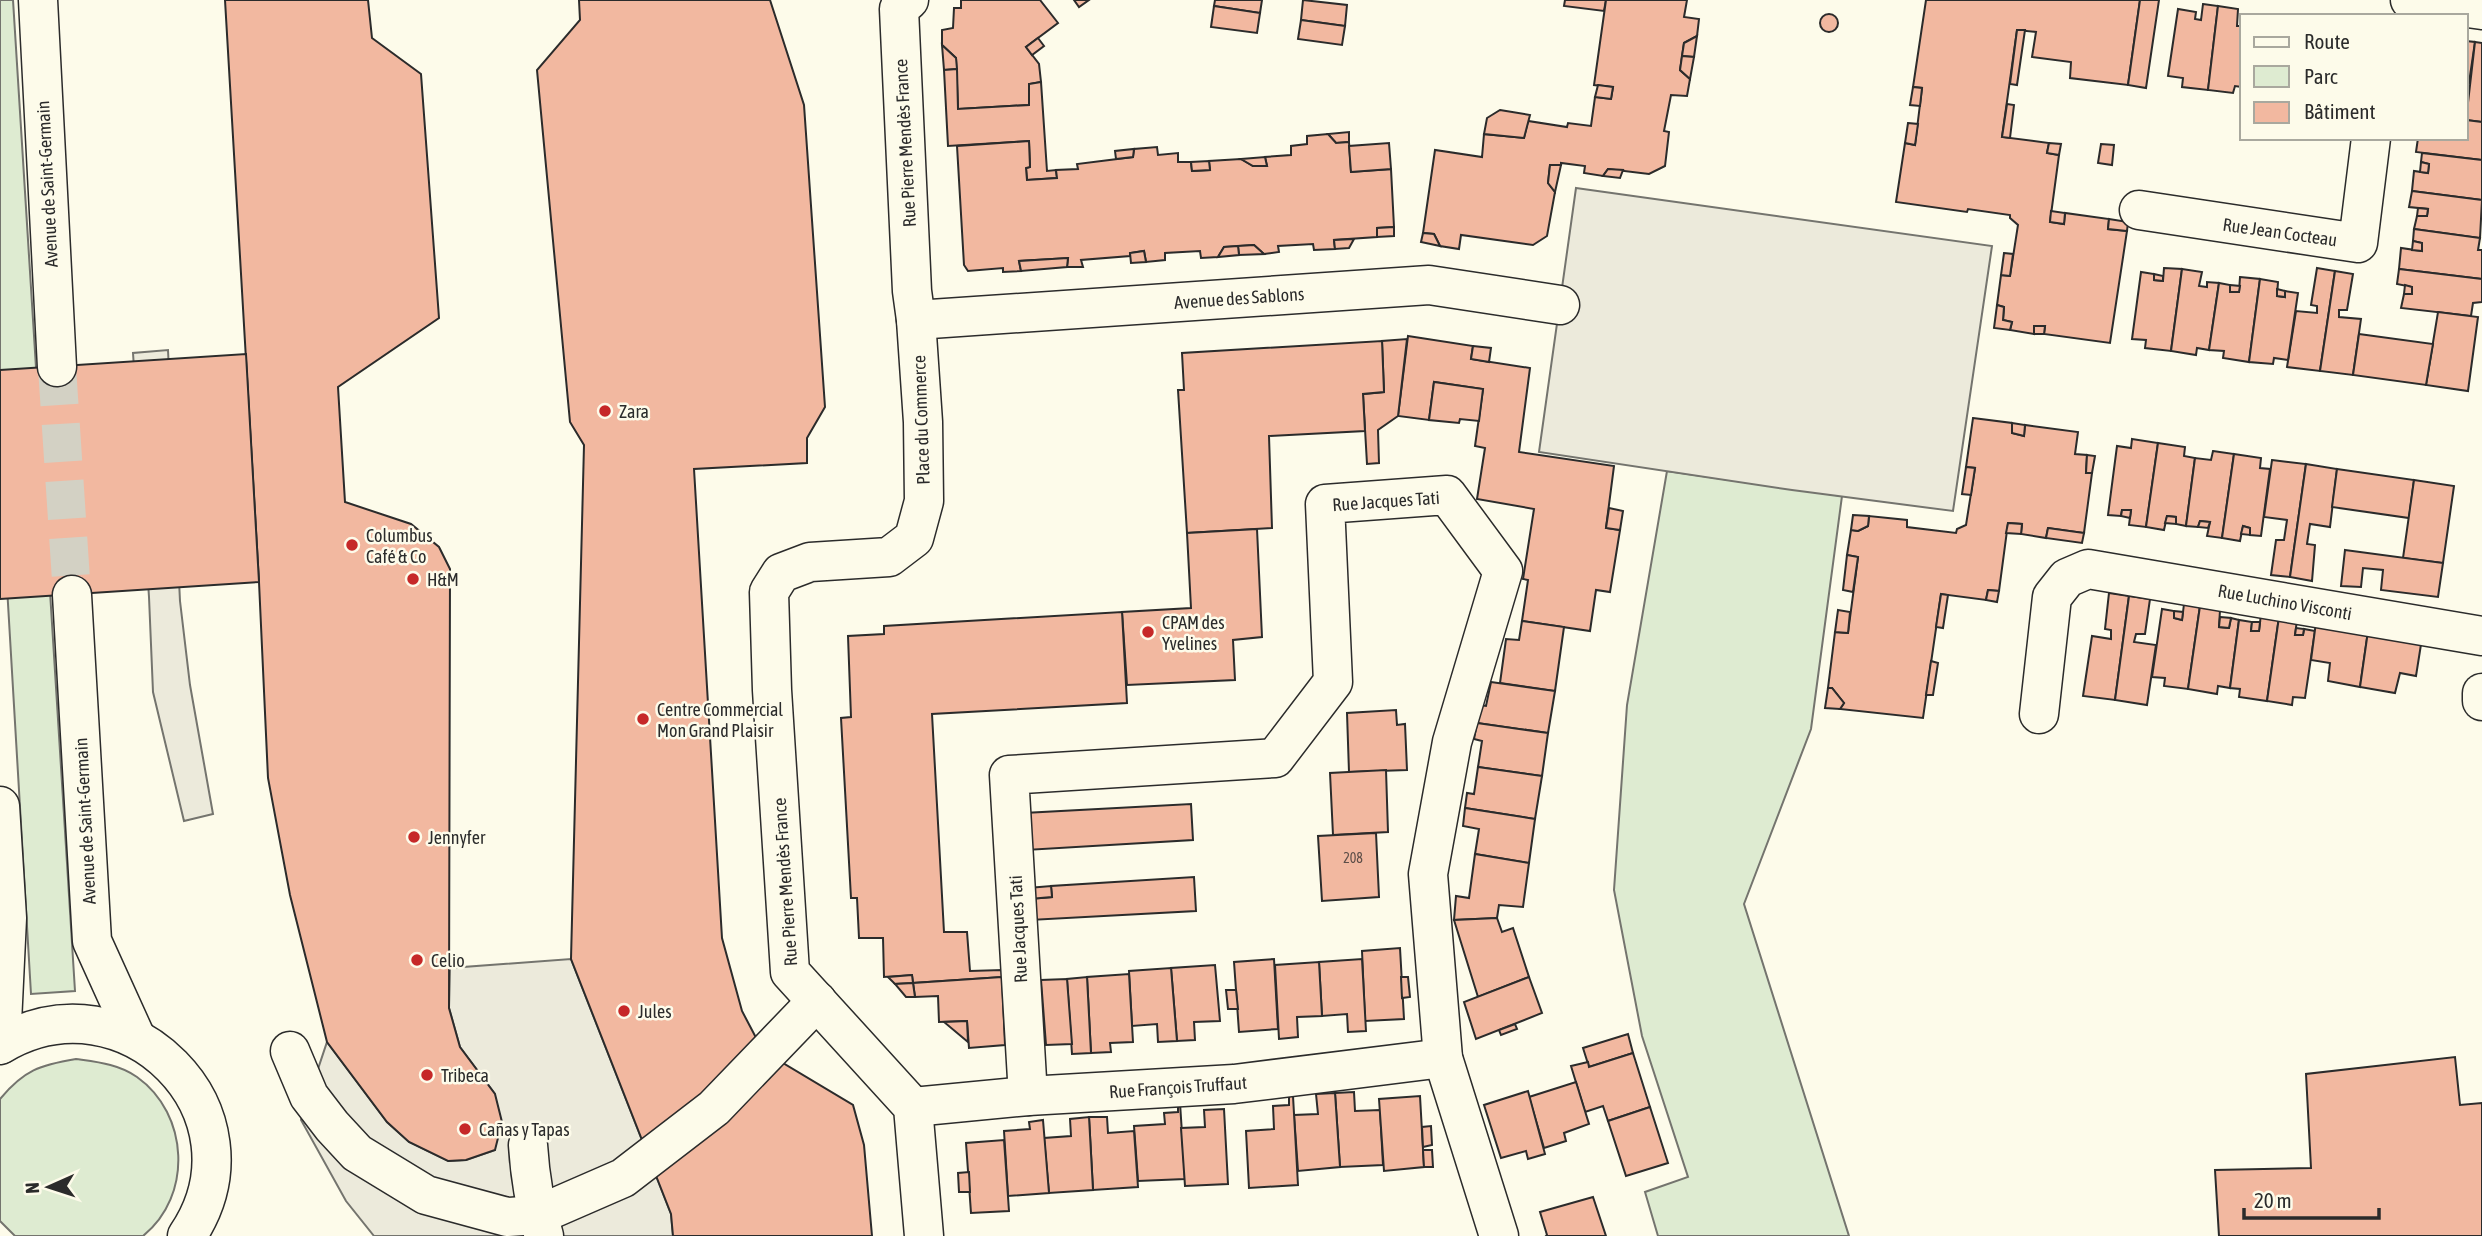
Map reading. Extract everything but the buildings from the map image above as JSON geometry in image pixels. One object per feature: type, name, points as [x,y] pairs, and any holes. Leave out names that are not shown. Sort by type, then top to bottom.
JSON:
[{"type":"street","name":"Avenue de Saint-Germain","points":[[38,0],[57,367]]},
{"type":"street","name":"Rue Pierre Mendès France","points":[[909,0],[899,9],[914,306]]},
{"type":"street","points":[[2410,0],[2482,10]]},
{"type":"street","name":"Rue Jean Cocteau","points":[[2139,210],[2358,243],[2371,140]]},
{"type":"street","name":"Avenue des Sablons","points":[[914,306],[1429,285],[1560,305]]},
{"type":"street","name":"Place du Commerce","points":[[772,690],[769,592],[781,573],[810,562],[889,557],[914,538],[924,501],[914,306]]},
{"type":"street","name":"Rue Jacques Tati","points":[[1028,1096],[1009,775],[1275,758],[1333,682],[1325,504],[1447,495],[1503,571],[1452,742],[1428,874],[1443,1058],[1499,1236]]},
{"type":"street","name":"Rue Luchino Visconti","points":[[2039,714],[2052,597],[2067,578],[2088,569],[2482,636]]},
{"type":"street","name":"Avenue de Saint-Germain","points":[[72,595],[92,941],[136,1038]]},
{"type":"street","name":"Rue Pierre Mendès France","points":[[772,690],[790,972],[913,1107]]},
{"type":"street","points":[[2482,693],[2482,701]]},
{"type":"street","points":[[0,806],[7,918],[1,1044],[36,1028],[75,1023],[112,1028],[136,1038],[159,1053],[180,1072],[194,1095],[209,1139],[210,1176],[200,1212],[187,1236]]},
{"type":"street","points":[[290,1051],[309,1096],[357,1153],[426,1195],[541,1225],[623,1178],[714,1108],[817,1001]]},
{"type":"street","name":"Rue François Truffaut","points":[[913,1107],[1028,1096],[1234,1084],[1443,1058]]},
{"type":"street","points":[[913,1107],[924,1236]]},
{"type":"street","points":[[528,1145],[541,1225]]},
{"type":"green space","points":[[0,0],[13,0],[75,991],[31,994],[0,468]]},
{"type":"green space","points":[[1667,471],[1842,496],[1811,729],[1744,904],[1849,1236],[1658,1236],[1645,1192],[1688,1177],[1642,1036],[1614,890],[1627,705]]},
{"type":"green space","points":[[76,1059],[115,1066],[137,1077],[154,1093],[167,1112],[175,1133],[177,1178],[159,1219],[143,1236],[15,1236],[0,1221],[0,1099],[17,1081],[34,1070]]},
{"type":"shaded area","points":[[1576,188],[1992,246],[1953,511],[1539,452]]},
{"type":"shaded area","points":[[168,350],[180,601],[190,685],[213,814],[184,821],[153,692],[133,353]]},
{"type":"shaded area","points":[[571,959],[671,1214],[673,1236],[374,1236],[346,1201],[301,1120],[327,1042],[387,1122],[409,1142],[449,1161],[466,1160],[495,1150],[495,1094],[460,1047],[449,1008],[450,968]]},
{"type":"tunnel","points":[[57,367],[72,595]]},
{"type":"place","name":"Zara","points":[[605,411]]},
{"type":"place","name":"Columbus Café & Co","points":[[352,545]]},
{"type":"place","name":"H&M","points":[[413,579]]},
{"type":"place","name":"CPAM des Yvelines","points":[[1148,632]]},
{"type":"place","name":"Centre Commercial Mon Grand Plaisir","points":[[643,719]]},
{"type":"place","name":"Jennyfer","points":[[414,837]]},
{"type":"place","name":"Celio","points":[[417,960]]},
{"type":"place","name":"Jules","points":[[624,1011]]},
{"type":"place","name":"Tribeca","points":[[427,1075]]},
{"type":"place","name":"Cañas y Tapas","points":[[465,1129]]}]
